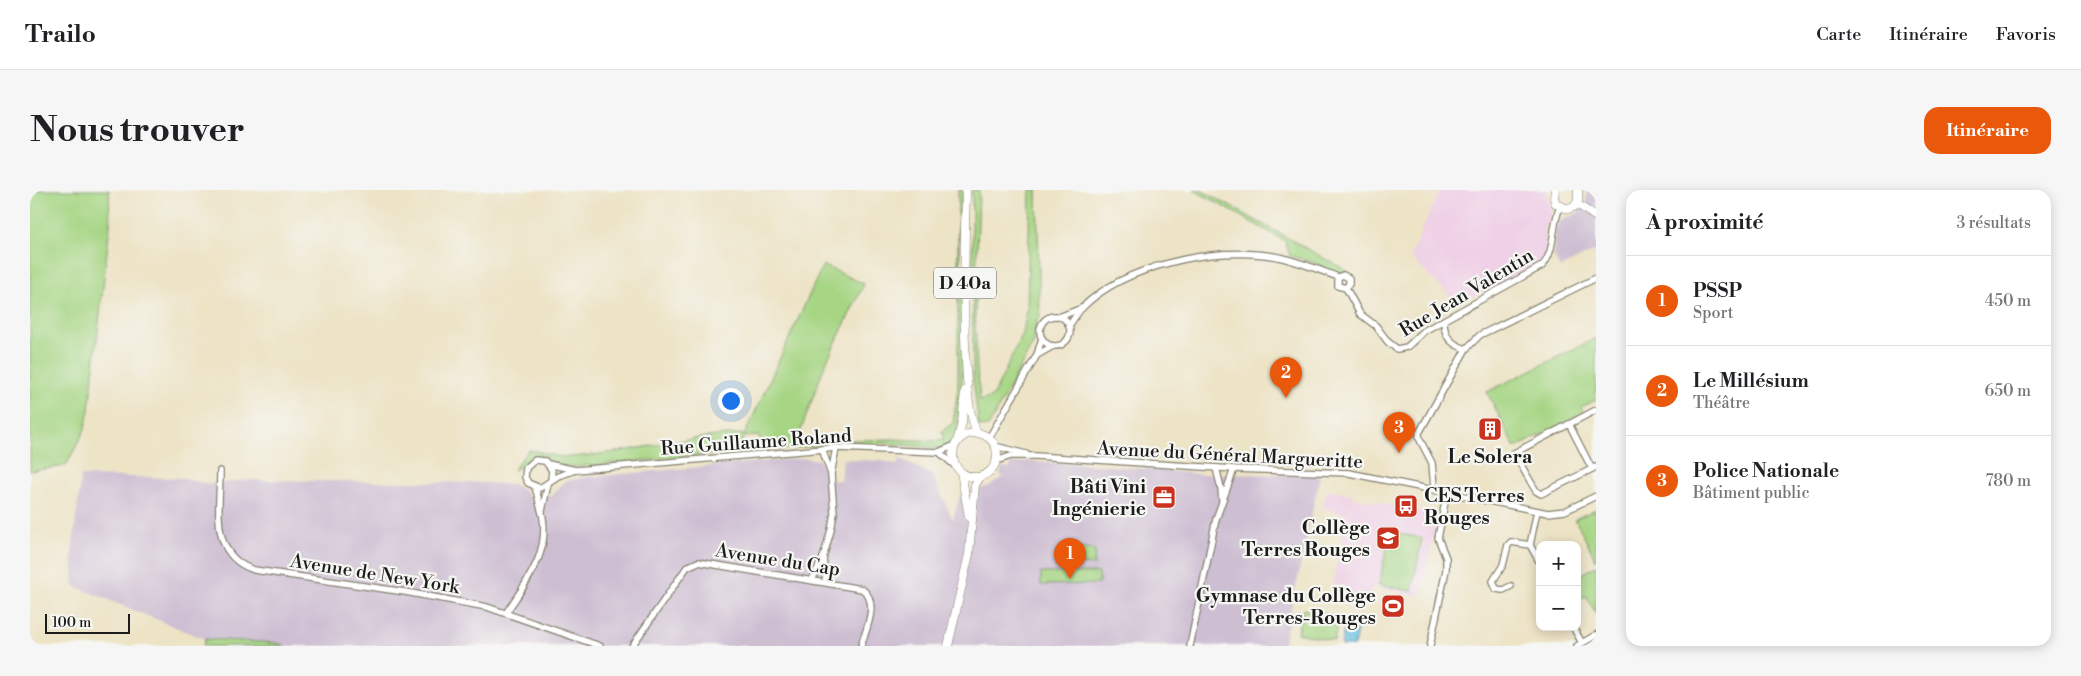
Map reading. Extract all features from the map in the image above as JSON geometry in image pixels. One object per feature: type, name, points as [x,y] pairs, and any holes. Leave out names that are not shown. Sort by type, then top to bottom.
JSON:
[{"type":"main road","name":"D 40a","points":[[956,443],[962,423],[966,377],[966,190]]},
{"type":"main road","points":[[1555,190],[1555,201],[1560,207],[1568,209],[1577,204],[1580,198],[1578,190]]},
{"type":"main road","points":[[1577,204],[1596,217]]},
{"type":"main road","name":"D 40a","points":[[966,377],[970,415],[978,433]]},
{"type":"main road","points":[[978,433],[989,438],[995,446],[996,461],[991,471],[980,477],[968,476],[954,465],[952,452],[956,443],[967,434],[978,433]]},
{"type":"main road","points":[[961,472],[971,527]]},
{"type":"main road","points":[[948,646],[969,554],[976,485],[980,477]]},
{"type":"street","name":"Rue Jean Valentin","points":[[1346,288],[1360,314],[1376,326],[1388,342],[1396,349],[1407,347],[1424,331],[1542,266],[1550,254],[1552,229],[1560,207]]},
{"type":"street","points":[[989,438],[1037,355],[1042,338],[1040,328],[1045,320],[1082,308],[1123,281],[1185,258],[1214,254],[1272,256],[1304,264],[1338,277],[1342,275],[1349,278],[1350,282],[1346,288],[1338,286],[1338,277]]},
{"type":"street","points":[[1434,488],[1432,463],[1419,438],[1419,433],[1466,349],[1480,335],[1596,278]]},
{"type":"street","points":[[1037,355],[1066,340],[1069,326],[1082,308]]},
{"type":"street","points":[[1058,316],[1069,326]]},
{"type":"street","points":[[1444,321],[1448,339],[1466,349]]},
{"type":"street","points":[[1042,338],[1053,346]]},
{"type":"street","points":[[1569,424],[1594,468],[1541,494],[1536,491],[1514,453],[1569,424],[1596,410]]},
{"type":"street","points":[[954,465],[938,452],[956,443]]},
{"type":"street","name":"Avenue du Général Margueritte","points":[[995,446],[1036,456]]},
{"type":"street","points":[[812,580],[824,558],[834,513],[831,474],[836,448]]},
{"type":"street","name":"Rue Guillaume Roland","points":[[548,464],[576,470],[836,448],[938,452]]},
{"type":"street","points":[[822,449],[831,474]]},
{"type":"street","name":"Avenue du Général Margueritte","points":[[996,461],[1011,456],[1036,456],[1234,469],[1349,473],[1555,513],[1565,511],[1596,496]]},
{"type":"street","points":[[506,613],[535,570],[544,539],[542,511],[535,488],[526,480],[526,468],[535,460],[548,464],[552,470],[542,511]]},
{"type":"street","points":[[1216,468],[1222,502]]},
{"type":"street","points":[[1190,646],[1222,502],[1234,469]]},
{"type":"street","name":"Rue Guillaume Roland","points":[[550,482],[576,470]]},
{"type":"street","name":"Avenue de New York","points":[[220,471],[221,535],[230,556],[244,566],[254,570],[433,597],[506,613],[600,646]]},
{"type":"street","points":[[535,488],[550,482]]},
{"type":"street","points":[[1430,646],[1446,570],[1446,558],[1438,538],[1447,492]]},
{"type":"street","points":[[1536,556],[1530,545],[1537,511]]},
{"type":"street","points":[[1511,586],[1503,590],[1496,589],[1493,586],[1503,566],[1508,546],[1511,542],[1530,545]]},
{"type":"street","points":[[824,558],[826,582]]},
{"type":"street","name":"Avenue du Cap","points":[[632,646],[687,567],[692,564],[709,563],[862,589],[869,595],[871,610],[861,646]]},
{"type":"street","points":[[1574,631],[1579,645],[1596,635]]},
{"type":"shaded area","points":[[1440,190],[1547,190],[1551,214],[1548,224],[1543,227],[1546,244],[1540,263],[1458,304],[1410,257]]},
{"type":"shaded area","points":[[1587,190],[1596,190],[1596,250],[1560,268],[1553,255],[1556,228],[1562,220],[1576,214],[1586,205]]},
{"type":"shaded area","points":[[805,458],[819,460],[825,471],[826,481],[841,480],[843,459],[882,461],[898,465],[899,458],[932,475],[953,520],[960,495],[989,486],[1004,476],[1000,476],[1002,467],[1010,469],[1010,464],[1029,461],[1200,474],[1320,475],[1283,646],[287,646],[205,639],[74,586],[72,555],[81,476],[179,478],[209,484],[250,480],[488,483],[514,485],[526,492],[530,499],[552,496],[565,481],[587,477]]},
{"type":"shaded area","name":"Collège Terres Rouges","points":[[1328,489],[1352,494],[1352,497],[1438,515],[1421,597],[1373,586],[1369,600],[1333,597],[1334,592],[1331,591],[1347,514],[1322,508]]},
{"type":"green space","points":[[30,190],[109,190],[110,225],[89,410],[85,429],[66,466],[30,471]]},
{"type":"green space","points":[[958,190],[962,190],[959,245],[962,281],[962,388],[956,438],[949,445],[939,448],[881,443],[875,446],[838,445],[768,450],[758,436],[744,437],[738,452],[574,467],[560,466],[545,458],[536,456],[513,470],[528,450],[569,457],[721,435],[743,434],[744,436],[823,265],[864,284],[824,367],[798,438],[813,441],[890,439],[943,441],[942,431],[953,423],[958,388]]},
{"type":"green space","points":[[972,190],[979,190],[975,313],[980,401],[992,397],[1023,333],[1027,310],[1030,190],[1037,190],[1040,317],[1035,328],[1035,340],[989,426],[979,427],[973,379]]},
{"type":"green space","points":[[1194,190],[1201,190],[1349,272],[1337,273],[1309,261],[1290,256],[1285,241]]},
{"type":"green space","points":[[1596,338],[1596,400],[1581,407],[1584,413],[1515,448],[1487,392]]},
{"type":"green space","points":[[1596,509],[1596,560],[1575,519]]},
{"type":"green space","points":[[1390,532],[1422,538],[1412,591],[1379,585]]},
{"type":"green space","points":[[1075,548],[1095,550],[1094,565],[1074,563]]},
{"type":"green space","points":[[1596,566],[1596,614],[1586,596],[1581,598],[1581,574]]},
{"type":"green space","points":[[1041,573],[1099,573],[1099,584],[1041,585]]},
{"type":"green space","points":[[1303,609],[1339,617],[1334,641],[1297,633]]},
{"type":"green space","points":[[205,639],[276,643],[287,646],[203,646]]},
{"type":"water","points":[[1345,621],[1359,622],[1354,646],[1341,646]]},
{"type":"place","name":"Le Millésium","points":[[1286,398]]},
{"type":"place","name":"Le Solera","points":[[1490,429]]},
{"type":"place","name":"Police Nationale","points":[[1399,453]]},
{"type":"place","name":"Bâti Vini Ingénierie","points":[[1164,497]]},
{"type":"place","name":"CES Terres Rouges","points":[[1406,506]]},
{"type":"place","name":"Collège Terres Rouges","points":[[1388,538]]},
{"type":"place","name":"PSSP","points":[[1070,579]]},
{"type":"place","name":"Gymnase du Collège Terres-Rouges","points":[[1393,606]]}]
